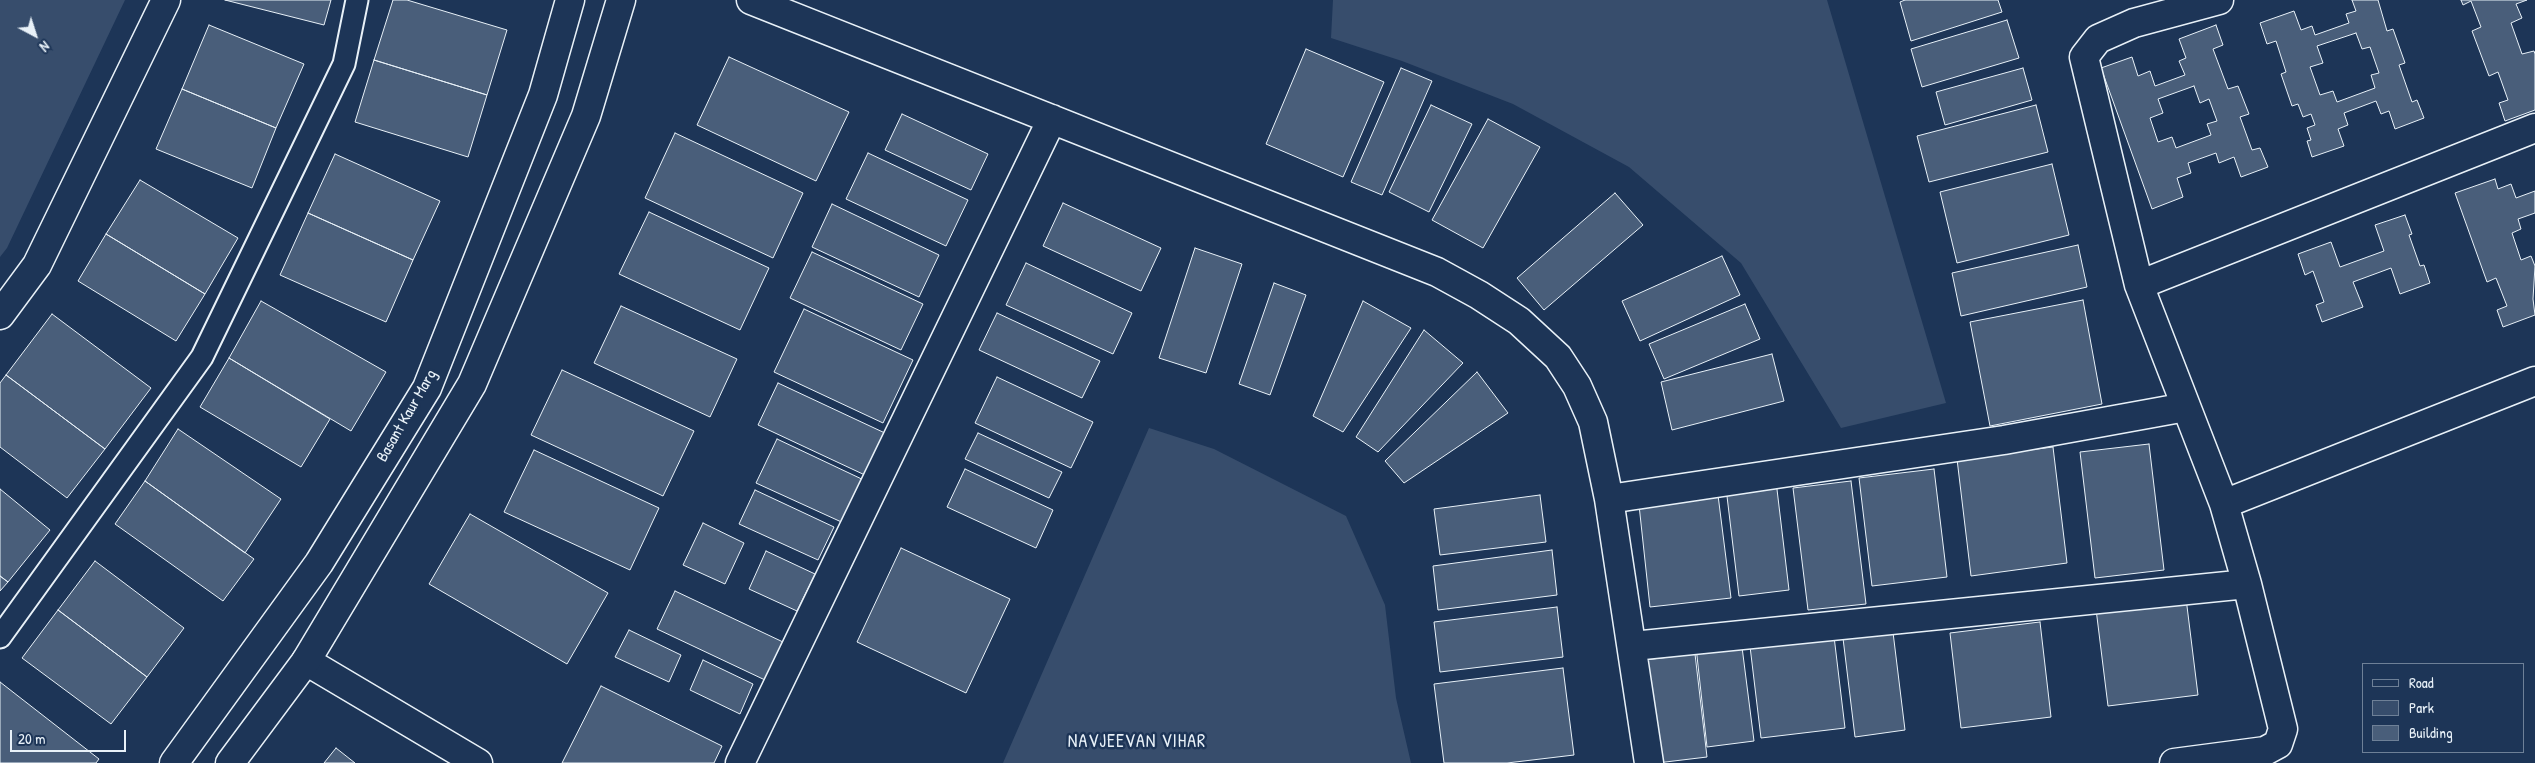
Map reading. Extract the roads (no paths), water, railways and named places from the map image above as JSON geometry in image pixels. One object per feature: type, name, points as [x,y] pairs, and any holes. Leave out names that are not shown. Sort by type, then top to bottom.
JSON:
[{"type":"street","points":[[0,316],[37,265],[166,0]]},
{"type":"street","name":"Basant Kaur Marg","points":[[174,763],[319,563],[427,388],[543,95],[570,0]]},
{"type":"street","points":[[230,763],[306,661],[472,384],[586,116],[621,0]]},
{"type":"street","points":[[751,0],[1436,272],[1479,295],[1519,321],[1558,357],[1577,386],[1593,422],[1609,499],[1633,646],[1649,763]]},
{"type":"street","points":[[2174,763],[2255,753],[2278,744],[2282,737],[2283,729],[2247,584],[2224,504],[2139,284],[2084,57],[2098,39],[2134,23],[2219,0]]},
{"type":"street","points":[[740,763],[1052,119]]},
{"type":"street","points":[[2139,284],[2535,128]]},
{"type":"street","points":[[2224,504],[2535,381]]},
{"type":"street","points":[[1609,499],[2004,440],[2186,407]]},
{"type":"street","points":[[1633,646],[2247,584]]},
{"type":"street","points":[[306,661],[478,763]]},
{"type":"lane","points":[[0,637],[202,357],[344,64],[357,0]]},
{"type":"district","name":"NAVJEEVAN VIHAR","points":[[1137,742]]}]
